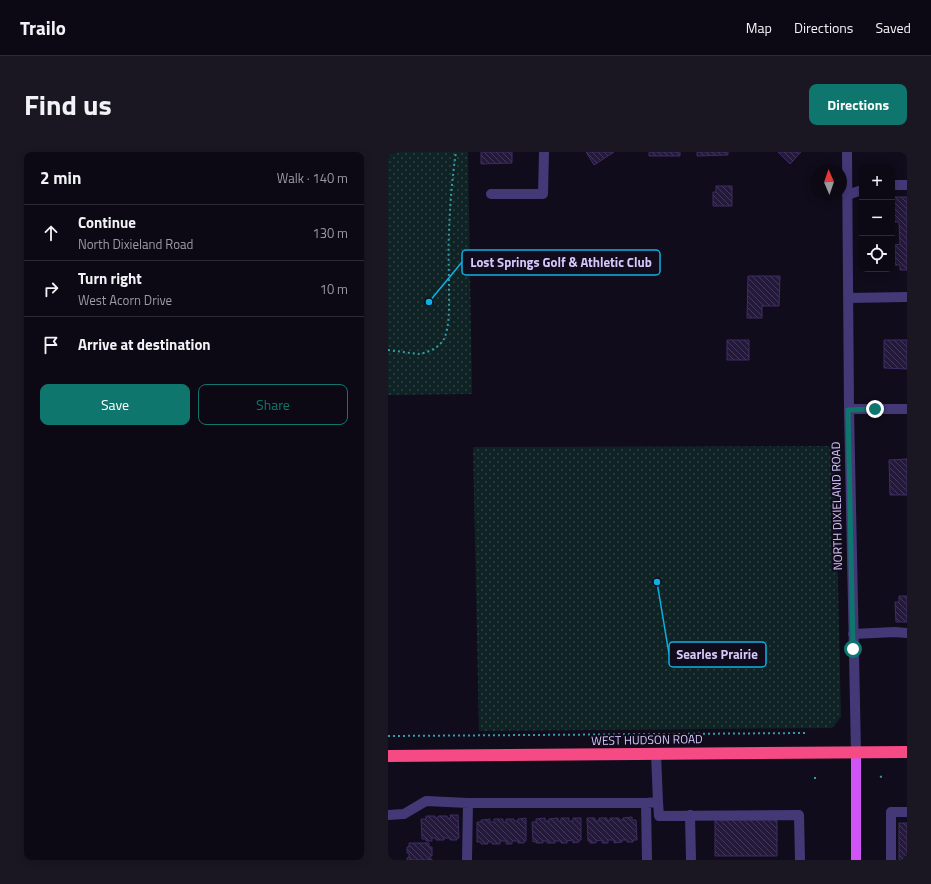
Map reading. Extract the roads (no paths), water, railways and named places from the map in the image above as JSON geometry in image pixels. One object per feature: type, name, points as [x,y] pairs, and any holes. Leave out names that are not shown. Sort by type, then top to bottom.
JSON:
[{"type":"highway","name":"WEST HUDSON ROAD","points":[[388,756],[907,752]]},
{"type":"main road","name":"NORTH DIXIELAND ROAD","points":[[856,752],[856,860]]},
{"type":"street","points":[[491,194],[543,194],[544,152]]},
{"type":"street","name":"NORTH DIXIELAND ROAD","points":[[847,152],[847,164]]},
{"type":"street","points":[[895,185],[907,185]]},
{"type":"street","points":[[847,195],[859,191]]},
{"type":"street","name":"NORTH DIXIELAND ROAD","points":[[847,195],[848,410],[856,752]]},
{"type":"street","points":[[848,298],[907,297]]},
{"type":"street","points":[[848,410],[907,409]]},
{"type":"street","points":[[853,634],[895,632],[907,633]]},
{"type":"street","points":[[656,754],[659,816],[799,815],[800,860]]},
{"type":"street","points":[[388,815],[404,814],[426,801],[468,803],[658,802]]},
{"type":"street","points":[[467,860],[468,803]]},
{"type":"street","points":[[646,803],[647,860]]},
{"type":"street","points":[[891,860],[891,812],[907,812]]},
{"type":"street","points":[[690,815],[691,860]]},
{"type":"place","name":"Lost Springs Golf & Athletic Club","points":[[429,302]]},
{"type":"place","name":"Searles Prairie","points":[[657,582]]}]
